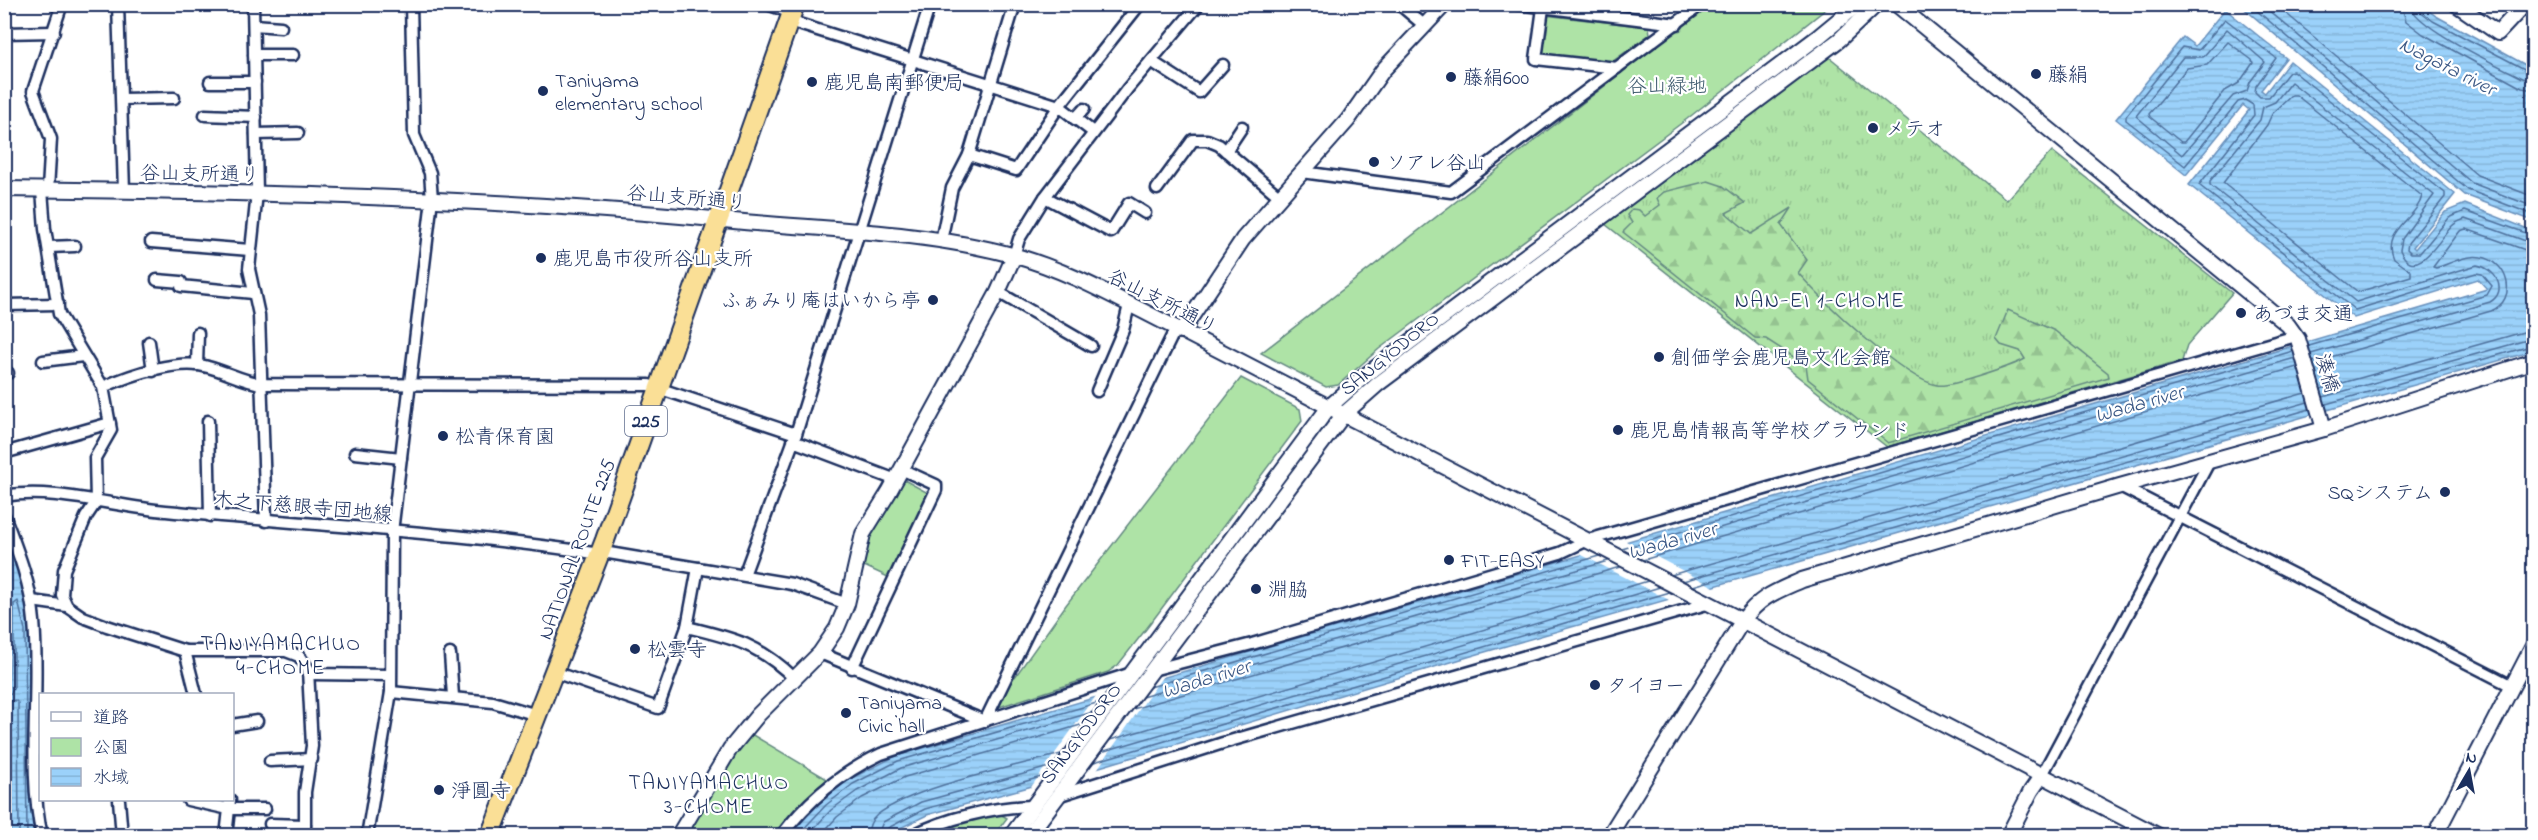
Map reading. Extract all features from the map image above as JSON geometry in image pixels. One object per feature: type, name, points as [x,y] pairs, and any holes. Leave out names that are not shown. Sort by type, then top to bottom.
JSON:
[{"type":"highway","name":"NATIONAL ROUTE 225","points":[[490,836],[600,554],[792,13]]},
{"type":"street","points":[[62,4],[33,91],[51,139],[45,189],[49,247],[64,326],[103,387],[110,423],[110,436],[95,458],[96,502],[86,516],[64,570],[62,595],[67,606]]},
{"type":"street","points":[[118,4],[124,191]]},
{"type":"street","points":[[253,4],[257,193],[249,250],[249,269],[259,315],[266,521]]},
{"type":"street","points":[[367,836],[391,692],[392,532],[432,199],[430,173],[414,135],[411,4]]},
{"type":"street","points":[[767,4],[912,61],[1059,106],[1093,132]]},
{"type":"street","points":[[744,575],[795,437],[930,4]]},
{"type":"street","points":[[941,241],[952,188],[969,155],[1015,4]]},
{"type":"street","points":[[969,155],[1016,170],[1059,106],[1140,4]]},
{"type":"street","points":[[678,836],[730,749],[794,678],[820,653],[843,618],[863,534],[898,475],[998,291],[1019,239],[1045,197],[1093,132],[1199,4]]},
{"type":"street","points":[[1399,4],[1425,26]]},
{"type":"street","points":[[985,721],[1173,334],[1182,331],[1227,261],[1348,120],[1383,70],[1445,4]]},
{"type":"street","points":[[1517,4],[1677,24]]},
{"type":"street","points":[[1302,172],[1451,192],[1702,4]]},
{"type":"street","name":"SANGYODORO","points":[[1011,836],[1125,679],[1329,407],[1362,378],[1818,38],[1858,4]]},
{"type":"street","name":"SANGYODORO","points":[[1028,836],[1344,414],[1372,388],[1839,40],[1877,4]]},
{"type":"street","points":[[1149,674],[1560,553],[1588,540],[2297,338],[2288,325],[1896,4]]},
{"type":"street","points":[[2456,4],[2498,33],[2525,4]]},
{"type":"street","points":[[1543,8],[1536,59],[1617,68]]},
{"type":"street","points":[[254,25],[281,27]]},
{"type":"street","points":[[4,33],[54,32]]},
{"type":"street","points":[[254,56],[293,56]]},
{"type":"street","points":[[1150,61],[1199,93],[1223,65]]},
{"type":"street","points":[[210,82],[255,82]]},
{"type":"street","points":[[122,99],[174,98]]},
{"type":"street","points":[[1076,119],[1084,109]]},
{"type":"street","points":[[205,115],[255,117]]},
{"type":"street","points":[[1226,151],[1242,127]]},
{"type":"street","points":[[256,134],[298,133]]},
{"type":"street","points":[[1157,189],[1193,140],[1211,141],[1280,197]]},
{"type":"street","name":"谷山支所通り","points":[[4,189],[257,193],[555,205],[941,241],[1014,256],[1064,274],[1182,331],[2159,836]]},
{"type":"street","points":[[1045,197],[1111,232],[1129,203],[1145,213]]},
{"type":"street","points":[[151,242],[249,250]]},
{"type":"street","points":[[49,247],[75,246]]},
{"type":"street","points":[[157,280],[181,282],[181,286],[253,293]]},
{"type":"street","points":[[998,291],[1092,346]]},
{"type":"street","points":[[4,305],[58,304]]},
{"type":"street","points":[[1097,391],[1123,330],[1129,305]]},
{"type":"street","points":[[196,365],[198,333]]},
{"type":"street","name":"湊橋","points":[[2297,338],[2322,424]]},
{"type":"street","points":[[149,342],[153,371]]},
{"type":"street","points":[[43,361],[83,356]]},
{"type":"street","points":[[1609,836],[1743,620],[1756,603],[1802,580],[2209,462],[2322,424],[2534,361]]},
{"type":"street","points":[[103,387],[122,379],[153,371],[196,365],[210,367],[240,380],[262,384],[410,382],[658,387],[898,475],[931,480],[936,485],[936,490],[852,668]]},
{"type":"street","points":[[208,421],[210,516]]},
{"type":"street","points":[[4,453],[110,423]]},
{"type":"street","points":[[355,453],[401,458]]},
{"type":"street","points":[[2008,836],[2209,462]]},
{"type":"street","points":[[2120,486],[2512,686]]},
{"type":"street","name":"木之下慈眼寺団地線","points":[[4,496],[39,493],[210,516],[501,541],[600,554],[609,553],[792,584],[847,604]]},
{"type":"street","points":[[4,515],[32,601],[36,648],[36,804],[42,836]]},
{"type":"street","points":[[554,672],[658,708],[687,627],[698,568]]},
{"type":"street","points":[[32,601],[67,606],[83,617],[185,651],[286,651],[299,656],[312,674],[390,675]]},
{"type":"street","points":[[1059,792],[1707,601]]},
{"type":"street","points":[[687,627],[733,638],[752,647],[774,659],[794,678]]},
{"type":"street","points":[[2435,836],[2534,644]]},
{"type":"street","points":[[185,651],[196,693]]},
{"type":"street","points":[[820,653],[985,721]]},
{"type":"street","points":[[450,654],[453,696]]},
{"type":"street","points":[[270,824],[305,830],[305,792],[312,759],[308,670]]},
{"type":"street","points":[[781,836],[816,796],[862,763],[902,746],[1125,679]]},
{"type":"street","points":[[391,692],[453,696],[493,702],[537,715]]},
{"type":"street","points":[[234,725],[257,721]]},
{"type":"street","points":[[270,761],[312,759]]},
{"type":"street","points":[[118,801],[122,836]]},
{"type":"street","points":[[198,801],[265,809]]},
{"type":"street","points":[[226,836],[230,804]]},
{"type":"street","points":[[911,836],[927,828],[1009,807],[1032,806]]},
{"type":"green space","name":"谷山緑地","points":[[1709,5],[1831,5],[1687,119],[1379,349],[1338,385],[1326,387],[1261,353]]},
{"type":"green space","points":[[1544,15],[1649,27],[1650,34],[1609,64],[1542,57],[1540,53]]},
{"type":"green space","points":[[1823,52],[2007,200],[2052,151],[2232,293],[2187,345],[2182,361],[1887,447],[1605,224]]},
{"type":"green space","points":[[1708,181],[1723,186],[1745,203],[1726,213],[1751,234],[1792,208],[1781,225],[1807,260],[1798,273],[1864,337],[1904,369],[1922,380],[1937,385],[1954,383],[2025,359],[2020,351],[2001,345],[1996,339],[2008,310],[2055,331],[2108,373],[2109,377],[1888,443],[1808,379],[1806,365],[1766,339],[1755,338],[1623,232],[1632,223],[1627,215],[1632,209],[1639,210],[1645,216],[1660,205],[1657,198],[1664,192]]},
{"type":"green space","points":[[1241,378],[1300,409],[1302,421],[1150,624],[1118,665],[1108,672],[999,707],[996,705],[1011,676],[1015,677],[1066,605]]},
{"type":"green space","points":[[906,481],[928,493],[929,497],[888,577],[860,564],[865,544],[902,482]]},
{"type":"green space","points":[[751,734],[827,779],[775,835],[684,836],[727,763]]},
{"type":"green space","points":[[998,813],[1007,818],[994,835],[919,836],[928,831]]},
{"type":"water","name":"Nagata river","points":[[2240,5],[2421,5],[2436,16],[2533,69],[2533,221],[2465,195]]},
{"type":"water","name":"Wada river","points":[[2225,9],[2286,58],[2261,90],[2265,93],[2290,61],[2455,194],[2413,247],[2415,249],[2445,212],[2465,204],[2533,231],[2533,351],[1478,654],[1083,772],[927,815],[886,835],[789,836],[822,800],[850,779],[896,756],[2487,289],[2478,279],[2354,318],[2189,185],[2249,110],[2243,105],[2186,175],[2116,119],[2183,37],[2195,46]]},
{"type":"water","points":[[4,536],[20,577],[31,629],[33,835],[5,835],[4,695],[8,687],[10,656]]},
{"type":"pier","points":[[1624,540],[1716,588],[1671,601],[1578,553]]},
{"type":"pier","points":[[1165,673],[1096,771],[1029,790],[1098,693]]},
{"type":"place","name":"藤絹","points":[[2036,74]]},
{"type":"place","name":"藤絹600","points":[[1451,77]]},
{"type":"place","name":"鹿児島南郵便局","points":[[812,82]]},
{"type":"place","name":"Taniyama elementary school","points":[[543,91]]},
{"type":"place","name":"メテオ","points":[[1873,128]]},
{"type":"place","name":"ソアレ谷山","points":[[1374,162]]},
{"type":"place","name":"鹿児島市役所谷山支所","points":[[541,258]]},
{"type":"place","name":"ふぁみり庵はいから亭","points":[[933,300]]},
{"type":"place","name":"あづま交通","points":[[2241,313]]},
{"type":"place","name":"創価学会鹿児島文化会館","points":[[1659,357]]},
{"type":"place","name":"鹿児島情報高等学校グラウンド","points":[[1618,430]]},
{"type":"place","name":"松青保育園","points":[[443,436]]},
{"type":"place","name":"SQシステム","points":[[2445,492]]},
{"type":"place","name":"FIT-EASY","points":[[1449,560]]},
{"type":"place","name":"淵脇","points":[[1256,589]]},
{"type":"place","name":"松雲寺","points":[[635,649]]},
{"type":"place","name":"タイヨー","points":[[1595,685]]},
{"type":"place","name":"Taniyama Civic hall","points":[[846,713]]},
{"type":"place","name":"淨圓寺","points":[[439,790]]},
{"type":"district","name":"NAN-EI 1-CHOME","points":[[1820,300]]},
{"type":"district","name":"TANIYAMACHUO 4-CHOME","points":[[281,655]]},
{"type":"district","name":"TANIYAMACHUO 3-CHOME","points":[[709,794]]}]
